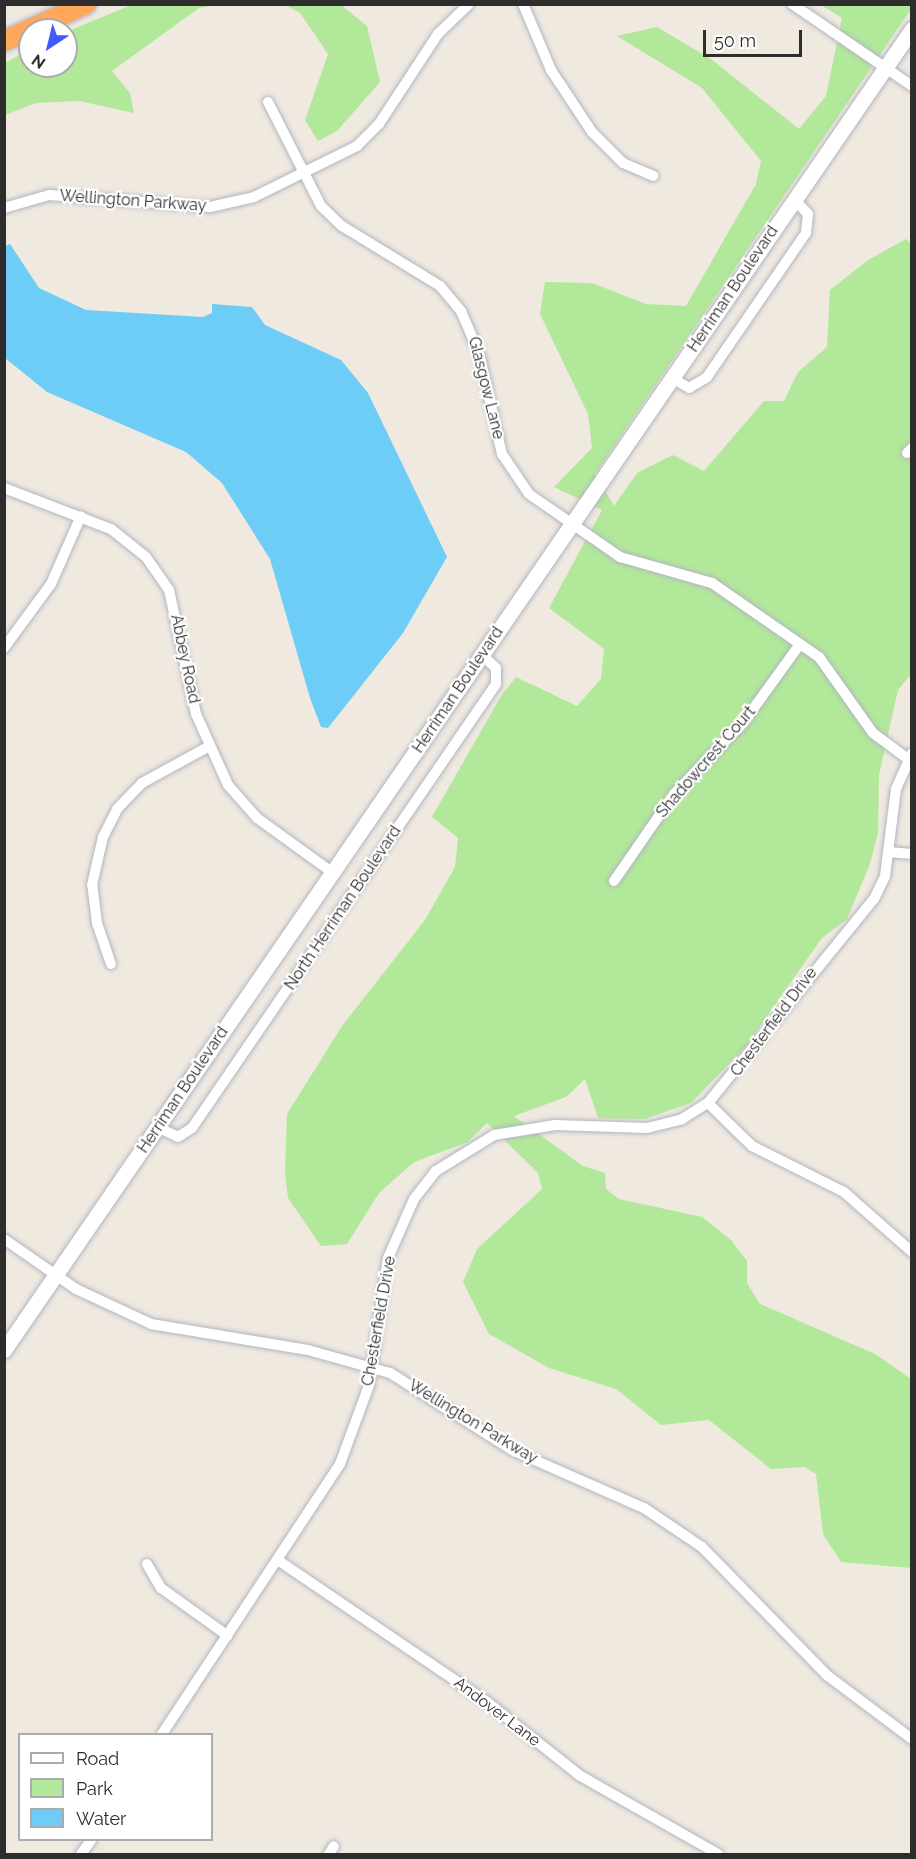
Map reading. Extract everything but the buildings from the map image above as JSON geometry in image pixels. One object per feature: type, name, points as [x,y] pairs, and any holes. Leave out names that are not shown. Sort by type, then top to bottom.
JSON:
[{"type":"highway","points":[[4,41],[86,4]]},
{"type":"street","name":"Wellington Parkway","points":[[4,208],[49,195],[210,207],[254,197],[345,155],[369,135],[438,34],[469,4]]},
{"type":"street","points":[[523,4],[575,110],[622,163],[653,176]]},
{"type":"street","points":[[792,4],[912,86]]},
{"type":"street","name":"Herriman Boulevard","points":[[4,1350],[912,28]]},
{"type":"street","name":"Glasgow Lane","points":[[268,102],[303,174],[331,217],[423,273],[450,297],[470,326],[502,454],[529,494],[571,525],[629,561],[702,578],[800,644],[826,664],[873,733],[910,756]]},
{"type":"street","points":[[672,378],[694,387],[714,368],[806,233],[808,214],[794,199]]},
{"type":"street","name":"Abbey Road","points":[[4,488],[81,516],[126,538],[162,578],[177,617],[208,747],[228,785],[257,818],[333,873]]},
{"type":"street","points":[[4,648],[51,584],[81,516]]},
{"type":"street","name":"Shadowcrest Court","points":[[614,881],[674,794],[743,723],[800,644]]},
{"type":"street","name":"North Herriman Boulevard","points":[[158,1127],[182,1137],[205,1109],[496,684],[496,669],[482,655]]},
{"type":"street","points":[[111,964],[97,923],[92,885],[102,837],[117,809],[142,783],[208,747]]},
{"type":"street","name":"Chesterfield Drive","points":[[163,1733],[279,1561],[340,1464],[372,1365],[395,1237],[414,1199],[436,1172],[504,1133],[555,1125],[647,1128],[682,1119],[708,1103],[817,963],[866,910],[885,876],[891,807],[910,756]]},
{"type":"street","points":[[888,852],[912,854]]},
{"type":"street","points":[[708,1103],[752,1146],[844,1192],[912,1252]]},
{"type":"street","name":"Wellington Parkway","points":[[4,1239],[101,1304],[151,1324],[372,1365],[410,1383],[514,1451],[644,1508],[688,1536],[828,1677],[912,1739]]},
{"type":"street","name":"Andover Lane","points":[[279,1561],[487,1702],[579,1775],[718,1854]]},
{"type":"street","points":[[147,1564],[161,1588],[228,1636]]},
{"type":"street","points":[[81,1854],[90,1841]]},
{"type":"green space","points":[[131,5],[217,5],[199,8],[112,71],[130,93],[134,113],[79,101],[36,103],[5,115],[5,63],[18,56],[18,78],[78,78],[78,27]]},
{"type":"green space","points":[[285,5],[341,5],[367,26],[380,82],[337,131],[318,141],[305,120],[328,54],[300,13]]},
{"type":"green space","points":[[821,5],[911,5],[911,9],[595,474],[614,506],[637,473],[673,455],[704,471],[764,401],[784,401],[798,372],[827,347],[830,290],[868,260],[906,239],[911,243],[911,674],[898,690],[879,775],[878,833],[870,864],[847,919],[822,938],[746,1046],[691,1103],[645,1119],[598,1118],[585,1079],[566,1097],[514,1116],[583,1166],[605,1173],[606,1189],[619,1199],[702,1217],[731,1240],[747,1261],[747,1283],[760,1304],[875,1354],[911,1379],[911,1568],[841,1562],[823,1534],[816,1474],[805,1467],[771,1469],[709,1420],[661,1425],[616,1389],[549,1368],[489,1334],[463,1282],[477,1249],[542,1189],[538,1173],[487,1123],[468,1142],[414,1162],[379,1193],[347,1244],[321,1246],[288,1198],[285,1173],[287,1114],[342,1026],[425,920],[455,867],[458,838],[432,817],[501,696],[516,677],[577,706],[601,679],[604,649],[549,608],[602,510],[554,487],[592,448],[588,414],[540,314],[545,282],[592,283],[646,304],[686,306],[756,184],[761,161],[702,88],[617,36],[657,27],[711,59],[799,129],[826,96],[842,18]]},
{"type":"water","points":[[10,244],[39,288],[86,310],[203,317],[212,313],[212,304],[252,307],[265,325],[341,360],[368,393],[447,557],[403,633],[328,728],[321,727],[310,698],[270,559],[222,483],[186,452],[47,392],[5,358],[5,246]]}]
